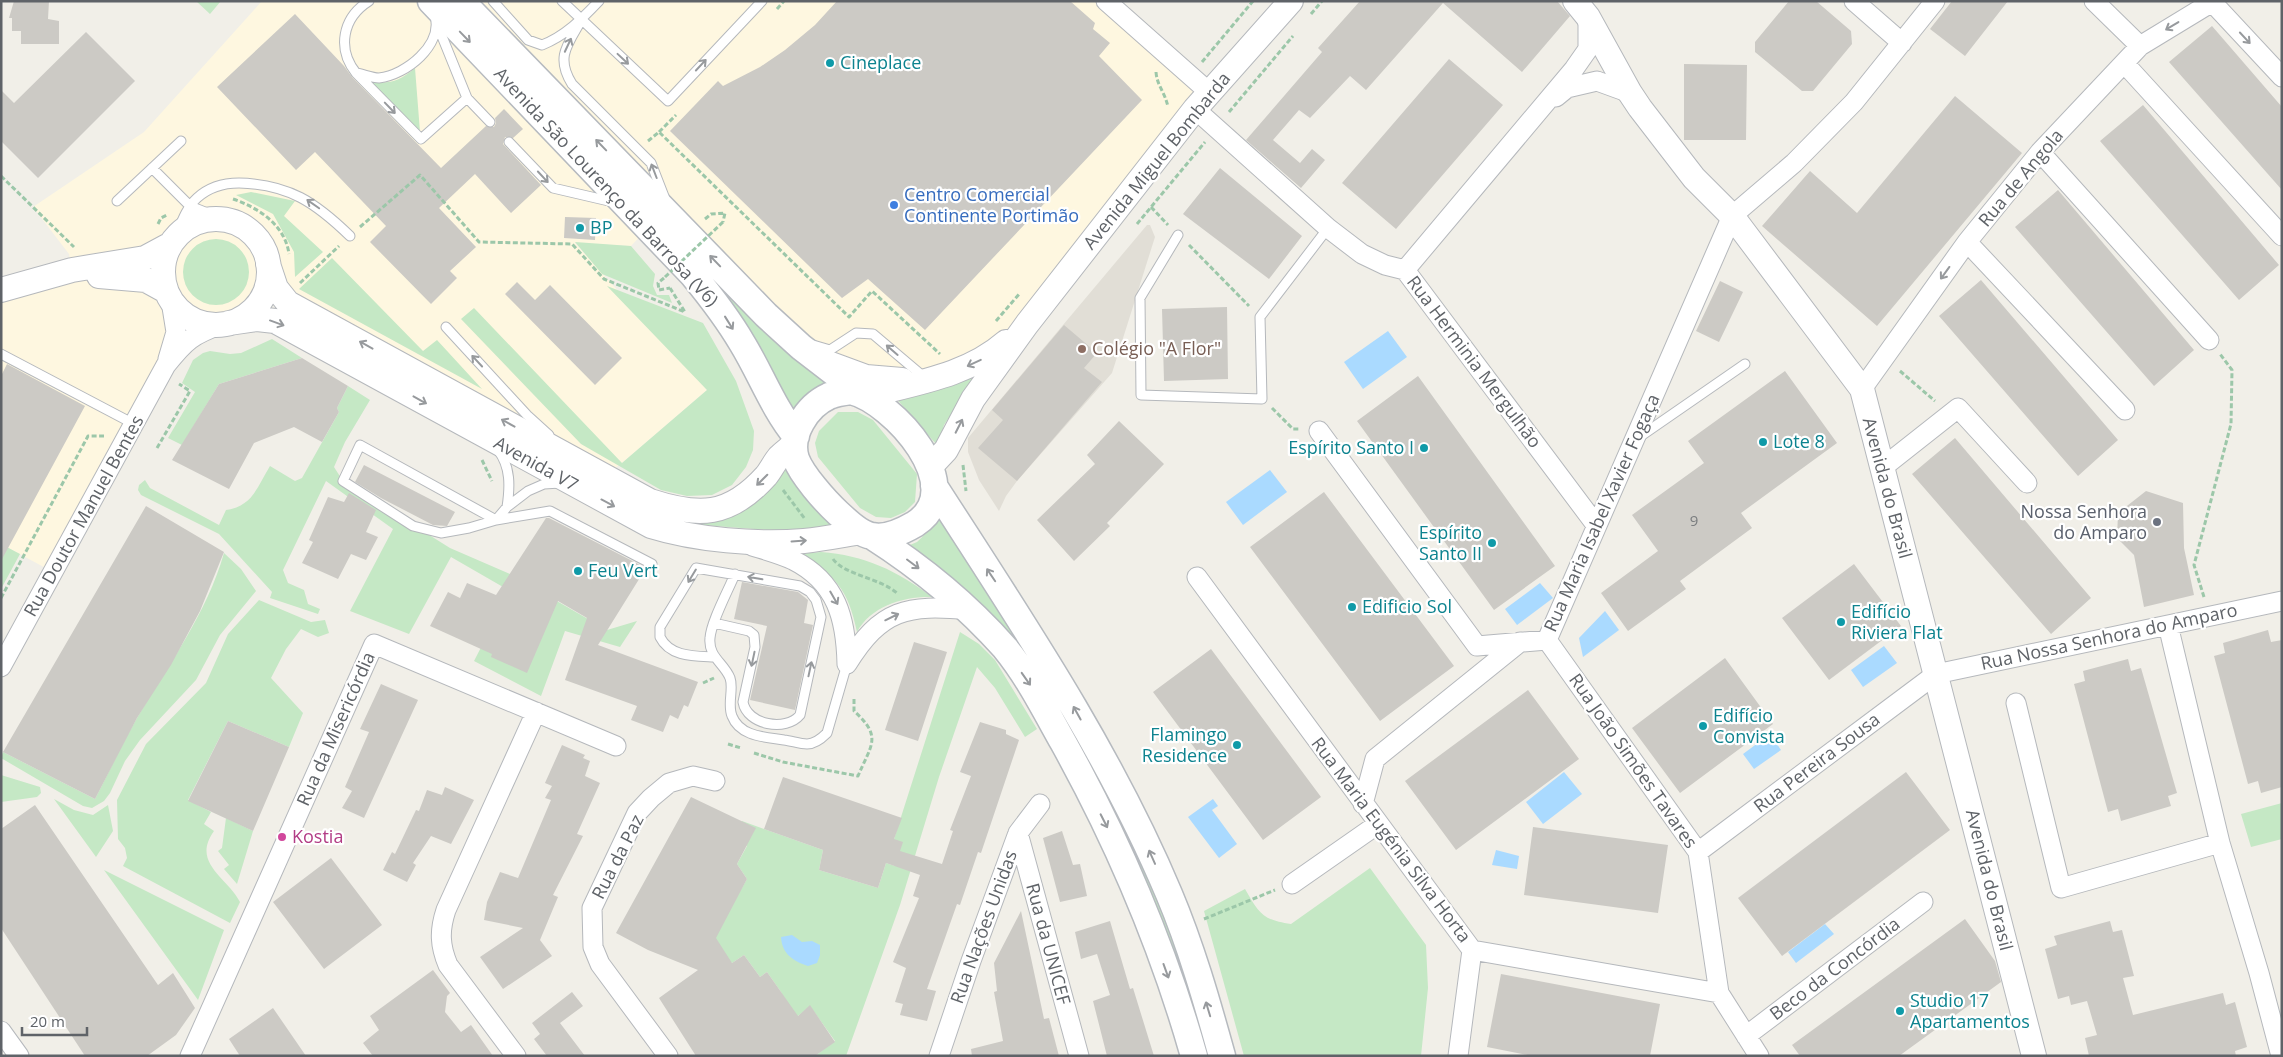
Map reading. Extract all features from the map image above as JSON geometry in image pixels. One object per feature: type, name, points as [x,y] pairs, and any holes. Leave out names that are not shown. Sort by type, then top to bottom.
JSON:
[{"type":"main road","name":"Avenida São Lourenço da Barrosa (V6)","points":[[461,1],[766,315],[812,356],[895,418],[923,451],[933,476],[1036,642],[1074,707],[1124,800],[1169,895],[1195,966],[1222,1056]]},
{"type":"main road","name":"Avenida São Lourenço da Barrosa (V6)","points":[[433,9],[625,204],[693,275],[721,309],[795,440],[796,459],[823,497],[843,518],[943,586],[1006,649],[1035,691],[1113,836],[1149,924],[1194,1056]]},
{"type":"main road","points":[[795,440],[806,416],[818,402],[840,393],[851,391],[864,395]]},
{"type":"main road","points":[[867,534],[901,532],[920,520],[932,505],[933,476]]},
{"type":"street","name":"Rua Herminia Mergulhão","points":[[1106,1],[1190,76],[1216,128],[1328,228],[1362,254],[1385,265],[1405,270],[1596,525]]},
{"type":"street","name":"Avenida Miguel Bombarda","points":[[1027,324],[1202,101],[1291,1]]},
{"type":"street","points":[[1854,1],[1902,43]]},
{"type":"street","points":[[1732,216],[1801,156],[1854,102],[1935,1]]},
{"type":"street","points":[[2094,1],[2140,46]]},
{"type":"street","points":[[2213,2],[2282,78]]},
{"type":"street","name":"Rua de Angola","points":[[1862,389],[1967,242],[2040,152],[2140,46],[2213,2]]},
{"type":"street","points":[[1405,270],[1544,108],[1588,49],[1582,9]]},
{"type":"street","name":"Avenida do Brasil","points":[[1582,9],[1630,93],[1694,178],[1732,216],[1862,389],[2034,1056]]},
{"type":"street","points":[[2124,63],[2282,236]]},
{"type":"street","points":[[1544,108],[1567,88],[1597,81],[1630,93]]},
{"type":"street","points":[[2040,152],[2209,340]]},
{"type":"street","name":"Rua Maria Isabel Xavier Fogaça","points":[[1319,431],[1477,646],[1547,640],[1732,216]]},
{"type":"street","points":[[1,290],[84,267],[118,264],[145,258],[173,241],[193,224],[203,221],[225,220],[236,223],[254,235],[266,254],[268,264],[267,286],[256,305],[239,319],[195,334],[180,347],[169,373]]},
{"type":"street","points":[[169,373],[176,332],[163,269],[165,258],[173,241]]},
{"type":"street","points":[[1967,242],[2125,410]]},
{"type":"street","name":"Avenida V7","points":[[268,264],[276,288],[288,303],[583,477],[651,526],[674,533],[734,540],[783,542],[867,534]]},
{"type":"street","points":[[48,276],[121,277],[146,280],[169,296],[178,309],[191,319],[207,324],[225,323]]},
{"type":"street","name":"Avenida V7","points":[[225,323],[257,319],[275,321],[484,447],[583,477],[677,510],[702,512],[726,507],[747,494],[770,472],[779,457],[795,440]]},
{"type":"street","points":[[864,395],[929,381],[992,354],[1027,324]]},
{"type":"street","points":[[933,476],[973,399],[1027,324]]},
{"type":"street","points":[[812,356],[843,370],[866,377],[929,381]]},
{"type":"street","name":"Rua Doutor Manuel Bentes","points":[[1,667],[134,424],[169,373]]},
{"type":"street","points":[[1882,468],[1958,408],[2027,483]]},
{"type":"street","points":[[734,540],[794,560],[817,577],[834,596],[842,617],[846,639],[847,664]]},
{"type":"street","name":"Rua Maria Eugénia Silva Horta","points":[[1197,577],[1472,950],[1719,993]]},
{"type":"street","name":"Rua Nossa Senhora do Amparo","points":[[1936,674],[2282,601]]},
{"type":"street","points":[[847,664],[861,641],[891,616],[913,609],[969,610]]},
{"type":"street","points":[[2168,625],[2220,843],[2259,973],[2281,1056]]},
{"type":"street","name":"Rua João Simões Tavares","points":[[1547,640],[1698,852],[1719,993],[1759,1056]]},
{"type":"street","points":[[1363,804],[1375,759],[1520,642]]},
{"type":"street","name":"Rua da Misericórdia","points":[[191,1055],[374,644],[616,746]]},
{"type":"street","name":"Rua Pereira Sousa","points":[[1698,852],[1936,674]]},
{"type":"street","points":[[2016,703],[2061,888],[2220,843]]},
{"type":"street","points":[[516,1056],[448,966],[440,937],[441,923],[446,910],[536,712]]},
{"type":"street","name":"Rua da Paz","points":[[668,1056],[600,964],[593,947],[592,908],[638,813],[651,798],[669,783],[693,776],[715,781]]},
{"type":"street","name":"Rua Nações Unidas","points":[[939,1056],[971,961],[1018,833],[1040,804]]},
{"type":"street","points":[[1292,884],[1378,824]]},
{"type":"street","name":"Rua da UNICEF","points":[[1018,833],[1079,1056]]},
{"type":"street","name":"Beco da Concórdia","points":[[1746,1036],[1923,902]]},
{"type":"street","points":[[1458,1056],[1472,950]]},
{"type":"street","points":[[1,1031],[19,1056]]},
{"type":"lane","points":[[369,1],[352,18],[344,34],[344,50],[349,64],[421,139],[467,98]]},
{"type":"lane","points":[[493,1],[528,40],[542,45],[554,40],[582,20]]},
{"type":"lane","points":[[562,1],[668,101],[762,1]]},
{"type":"lane","points":[[599,1],[582,20],[566,48],[562,61],[566,74],[572,84],[651,163],[671,216]]},
{"type":"lane","points":[[356,73],[378,78],[396,72],[414,62],[427,50],[435,38],[433,9]]},
{"type":"lane","points":[[433,9],[467,98],[490,122]]},
{"type":"lane","points":[[117,201],[181,141]]},
{"type":"lane","points":[[509,142],[553,188],[625,204]]},
{"type":"lane","points":[[152,168],[190,206],[225,220]]},
{"type":"lane","points":[[173,241],[190,206],[197,198],[212,187],[236,183],[262,184],[289,191],[309,201],[331,217],[350,236]]},
{"type":"lane","points":[[1178,235],[1140,298],[1141,395],[1262,399],[1260,317],[1328,228]]},
{"type":"lane","points":[[446,327],[583,477],[563,483],[544,484],[528,491],[507,507],[496,520]]},
{"type":"lane","points":[[793,340],[830,350],[856,333],[873,334],[929,381]]},
{"type":"lane","points":[[1,354],[134,424]]},
{"type":"lane","points":[[1632,443],[1744,364]]},
{"type":"lane","points":[[496,520],[360,445],[343,481],[413,526],[441,534],[496,520],[550,511],[652,564]]},
{"type":"lane","points":[[484,447],[505,460],[510,488],[507,507]]},
{"type":"lane","points":[[714,623],[749,631],[756,640],[743,702],[750,717],[779,725],[795,721],[800,715],[822,617],[810,592],[800,586],[696,568],[660,627],[660,637],[670,650],[687,655],[714,657]]},
{"type":"lane","points":[[735,574],[714,623],[710,637],[710,647],[714,657],[730,680],[729,702],[732,717],[741,728],[755,736],[808,744],[827,733],[847,664]]},
{"type":"path","points":[[1190,76],[1253,1]]},
{"type":"path","points":[[1310,16],[1322,1]]},
{"type":"path","points":[[1132,230],[1297,31]]},
{"type":"path","points":[[1155,65],[1156,82],[1165,93],[1169,109],[1165,115]]},
{"type":"path","points":[[647,142],[659,132],[849,317],[872,291],[944,358],[910,366]]},
{"type":"path","points":[[640,135],[652,147]]},
{"type":"path","points":[[299,285],[350,236],[420,175],[479,242],[572,244],[604,279],[686,312],[670,288]]},
{"type":"path","points":[[1,176],[80,253]]},
{"type":"path","points":[[1151,207],[1260,317]]},
{"type":"path","points":[[663,267],[675,281],[670,288],[659,290],[658,283],[665,277],[723,222],[725,213],[711,214],[700,222]]},
{"type":"path","points":[[707,229],[713,235]]},
{"type":"path","points":[[990,329],[1020,292]]},
{"type":"path","points":[[2209,340],[2232,370],[2231,424],[2194,565],[2210,616]]},
{"type":"path","points":[[1884,358],[1950,414]]},
{"type":"path","points":[[157,448],[190,391],[169,373]]},
{"type":"path","points":[[1262,399],[1293,429],[1319,431]]},
{"type":"path","points":[[484,447],[487,468],[495,488]]},
{"type":"path","points":[[963,462],[967,497]]},
{"type":"path","points":[[728,744],[783,762],[858,776],[873,741],[869,724],[854,711],[853,696]]},
{"type":"path","points":[[1199,921],[1292,884]]},
{"type":"shaded area","points":[[262,1],[431,1],[648,228],[631,246],[575,243],[707,390],[622,463],[604,476],[276,288],[263,296],[249,313],[195,334],[53,572],[1,544],[1,290],[72,270],[69,254],[33,207],[144,132]]},
{"type":"shaded area","points":[[461,1],[1106,1],[1210,93],[1027,324],[929,381],[812,356]]},
{"type":"shaded area","name":"Colégio \"A Flor\"","points":[[1147,225],[1150,225],[1155,237],[1112,373],[1017,481],[1006,496],[999,511],[979,480],[968,452],[968,438]]},
{"type":"green space","points":[[196,1],[221,1],[210,14]]},
{"type":"green space","points":[[452,1],[829,383],[792,414]]},
{"type":"green space","points":[[415,68],[420,132],[371,82],[395,81]]},
{"type":"green space","points":[[251,192],[295,201],[284,216],[323,252],[295,277],[294,252],[273,214],[236,195]]},
{"type":"green space","points":[[216,239],[228,242],[239,249],[246,260],[249,272],[246,284],[239,295],[228,302],[216,305],[204,302],[193,295],[186,284],[183,272],[186,260],[193,249],[204,242]]},
{"type":"green space","points":[[575,242],[631,246],[655,274],[653,286],[657,295],[669,295],[672,303],[602,274]]},
{"type":"green space","points":[[332,258],[423,351],[437,340],[482,389],[299,289]]},
{"type":"green space","points":[[607,286],[703,323],[736,381],[754,431],[753,450],[746,467],[732,485],[712,495],[687,496],[661,490],[581,444],[461,319],[474,308],[622,463],[707,390]]},
{"type":"green space","points":[[272,339],[302,358],[219,384],[182,445],[168,438],[195,392],[182,383],[193,360],[203,353],[210,351],[230,354],[241,353]]},
{"type":"green space","points":[[983,365],[944,425],[939,442],[936,444],[894,396]]},
{"type":"green space","points":[[348,386],[370,400],[345,442],[334,467],[343,481],[450,548],[510,574],[607,630],[637,621],[620,647],[565,631],[541,696],[474,661],[510,591],[451,557],[409,634],[350,611],[393,529],[326,481],[283,570],[288,583],[304,590],[308,604],[320,609],[318,614],[270,598],[272,592],[219,534],[141,495],[138,490],[139,485],[145,480],[150,488],[219,525],[226,510],[235,508],[248,500],[270,466],[295,481],[302,478],[339,412],[337,408]]},
{"type":"green space","points":[[838,412],[858,412],[873,420],[917,474],[915,502],[905,512],[891,518],[876,517],[860,508],[818,457],[815,443],[819,431]]},
{"type":"green space","points":[[786,462],[834,525],[806,532],[781,531],[689,524],[657,515],[689,521]]},
{"type":"green space","points":[[941,519],[991,593],[1105,784],[1156,894],[1178,949],[1211,1056],[1205,1056],[1085,760],[905,547],[917,542]]},
{"type":"green space","points":[[1,544],[20,554],[1,589]]},
{"type":"green space","points":[[821,552],[852,557],[880,566],[906,579],[932,597],[910,598],[889,604],[871,615],[857,632],[849,605],[838,585],[822,569],[799,554]]},
{"type":"green space","points":[[224,553],[241,569],[256,591],[220,635],[196,680],[140,740],[125,761],[110,793],[104,801],[92,808],[83,806],[1,758],[3,752],[95,799],[137,718],[197,617],[217,575]]},
{"type":"green space","points":[[259,600],[311,622],[325,620],[329,633],[318,637],[301,629],[286,649],[271,678],[303,713],[289,747],[228,721],[188,800],[211,812],[204,824],[214,831],[208,842],[207,852],[209,861],[240,902],[230,923],[123,866],[127,858],[125,848],[118,839],[117,800],[146,744],[206,683],[228,634]]},
{"type":"green space","points":[[960,632],[979,644],[995,660],[1037,729],[1025,737],[995,688],[977,667],[939,777],[900,905],[846,1056],[815,1056],[835,1041],[810,1006],[793,1020],[781,992],[767,972],[760,977],[744,955],[732,963],[710,944],[747,879],[737,864],[747,846],[737,833],[742,821],[823,850],[819,870],[878,888],[886,863],[895,866],[894,839]]},
{"type":"green space","points":[[1,775],[40,787],[41,793],[37,797],[1,802]]},
{"type":"green space","points":[[54,799],[74,810],[93,815],[108,805],[113,831],[96,857]]},
{"type":"green space","points":[[2282,803],[2282,839],[2251,847],[2241,814]]},
{"type":"green space","points":[[226,818],[253,831],[237,884],[224,869],[229,865],[218,851],[222,848]]},
{"type":"green space","points":[[1370,868],[1426,945],[1428,988],[1421,1056],[1244,1056],[1204,911],[1245,889],[1262,914],[1274,920],[1291,924]]},
{"type":"green space","points":[[104,870],[224,930],[198,1000]]},
{"type":"water","points":[[1388,331],[1407,357],[1363,389],[1344,362]]},
{"type":"water","points":[[1270,470],[1287,492],[1243,525],[1226,502]]},
{"type":"water","points":[[1540,583],[1553,598],[1517,625],[1505,609]]},
{"type":"water","points":[[1605,611],[1619,630],[1583,657],[1579,638]]},
{"type":"water","points":[[1884,646],[1897,663],[1863,687],[1851,670]]},
{"type":"water","points":[[1770,734],[1781,750],[1754,769],[1743,754]]},
{"type":"water","points":[[1564,772],[1582,794],[1543,824],[1526,802]]},
{"type":"water","points":[[1213,799],[1218,806],[1212,810],[1237,844],[1219,858],[1188,817]]},
{"type":"water","points":[[1496,850],[1519,856],[1517,869],[1492,865]]},
{"type":"water","points":[[1825,924],[1834,934],[1796,963],[1788,952]]},
{"type":"water","points":[[792,935],[802,942],[812,941],[820,945],[820,955],[817,963],[808,966],[789,956],[784,948],[781,937]]},
{"type":"building","points":[[14,1],[49,1],[48,19],[59,21],[59,44],[21,44],[21,31],[12,31],[12,18],[9,18]]},
{"type":"building","name":"Centro Comercial Continente Portimão","points":[[837,1],[1070,1],[1095,23],[1093,29],[1110,43],[1099,56],[1142,100],[925,330],[868,279],[842,298],[670,131],[718,81],[723,86],[760,67],[785,50],[815,25]]},
{"type":"building","points":[[1360,1],[1557,1],[1570,16],[1522,72],[1443,3],[1366,90],[1350,76],[1310,118],[1299,110],[1273,140],[1300,163],[1312,149],[1325,160],[1301,188],[1246,140],[1322,52],[1318,48]]},
{"type":"building","points":[[1789,1],[1816,1],[1851,31],[1852,44],[1813,91],[1802,91],[1755,52],[1755,42]]},
{"type":"building","points":[[1952,1],[2008,1],[1965,56],[1930,29]]},
{"type":"building","points":[[295,14],[352,77],[441,168],[486,126],[494,127],[496,123],[495,118],[504,109],[523,129],[513,138],[505,137],[503,144],[541,185],[511,213],[475,174],[439,208],[476,247],[450,271],[457,278],[431,304],[370,242],[386,226],[315,152],[296,170],[217,87]]},
{"type":"building","points":[[2212,26],[2282,107],[2282,190],[2169,62]]},
{"type":"building","points":[[86,32],[135,81],[38,178],[1,141],[1,90],[14,103]]},
{"type":"building","points":[[1449,59],[1503,105],[1396,229],[1342,183]]},
{"type":"building","points":[[1684,64],[1747,65],[1746,140],[1684,140]]},
{"type":"building","points":[[1955,96],[2022,153],[1877,326],[1762,226],[1810,171],[1857,213]]},
{"type":"building","points":[[2143,105],[2279,265],[2239,300],[2100,141]]},
{"type":"building","points":[[1220,168],[1302,236],[1269,279],[1183,214]]},
{"type":"building","points":[[2058,190],[2194,350],[2154,386],[2015,227]]},
{"type":"building","name":"BP","points":[[565,217],[596,218],[595,240],[564,238]]},
{"type":"building","points":[[1981,280],[2118,440],[2078,476],[1939,316]]},
{"type":"building","points":[[1720,281],[1743,292],[1719,342],[1696,331]]},
{"type":"building","points":[[517,282],[535,300],[550,285],[622,358],[595,385],[505,294]]},
{"type":"building","points":[[1227,307],[1228,379],[1164,381],[1162,309]]},
{"type":"building","points":[[1064,325],[1097,353],[1084,368],[1102,382],[1017,481],[978,448],[1003,420],[992,410]]},
{"type":"building","points":[[302,358],[348,386],[337,408],[339,412],[322,442],[294,427],[254,443],[229,489],[172,460],[219,384]]},
{"type":"building","points":[[7,364],[85,406],[1,561],[1,376]]},
{"type":"building","points":[[1785,371],[1837,443],[1741,513],[1752,528],[1680,581],[1686,589],[1628,631],[1601,593],[1658,551],[1632,515],[1704,463],[1688,441]]},
{"type":"building","points":[[1418,376],[1555,566],[1494,610],[1357,421]]},
{"type":"building","points":[[1119,421],[1164,464],[1107,523],[1110,526],[1074,561],[1037,520],[1095,464],[1087,455]]},
{"type":"building","points":[[1955,438],[2091,598],[2051,634],[1912,474]]},
{"type":"building","points":[[364,465],[455,512],[447,526],[433,525],[355,482]]},
{"type":"building","name":"Nossa Senhora do Amparo","points":[[2146,491],[2183,503],[2184,548],[2194,595],[2144,607],[2134,555],[2117,538],[2118,513]]},
{"type":"building","name":"Edificio Sol","points":[[1324,492],[1454,666],[1380,721],[1250,547]]},
{"type":"building","points":[[349,493],[376,510],[366,532],[378,537],[366,560],[351,554],[338,579],[302,563],[313,542],[309,540],[328,497],[344,502]]},
{"type":"building","points":[[146,506],[224,552],[200,611],[171,665],[137,718],[95,799],[3,752]]},
{"type":"building","points":[[546,518],[646,568],[598,645],[698,682],[688,707],[684,705],[678,719],[670,715],[663,732],[631,720],[637,706],[565,680],[587,618],[558,601],[527,673],[491,657],[492,654],[430,626],[448,592],[460,598],[467,583],[496,595]]},
{"type":"building","name":"Edifício Riviera Flat","points":[[1854,564],[1901,626],[1829,680],[1782,618]]},
{"type":"building","points":[[742,582],[798,592],[808,600],[804,623],[813,625],[795,710],[750,700],[767,626],[734,619]]},
{"type":"building","points":[[2268,630],[2271,642],[2282,640],[2282,787],[2261,793],[2258,781],[2248,784],[2214,656],[2225,653],[2223,643]]},
{"type":"building","points":[[914,642],[947,652],[918,741],[885,730]]},
{"type":"building","name":"Flamingo Residence","points":[[1211,649],[1321,797],[1263,840],[1153,692]]},
{"type":"building","name":"Edifício Convista","points":[[1725,658],[1773,724],[1680,793],[1632,728]]},
{"type":"building","points":[[2128,659],[2131,671],[2141,668],[2177,793],[2168,796],[2171,806],[2121,821],[2118,809],[2108,812],[2074,684],[2085,681],[2083,671]]},
{"type":"building","points":[[381,684],[418,700],[364,818],[342,808],[352,791],[345,787],[369,732],[360,729]]},
{"type":"building","points":[[1528,690],[1579,759],[1456,850],[1405,781]]},
{"type":"building","points":[[228,721],[289,747],[253,831],[188,801]]},
{"type":"building","points":[[980,722],[1006,730],[1006,734],[1019,740],[981,853],[978,852],[960,905],[957,904],[927,989],[936,991],[927,1021],[900,1015],[903,1004],[895,1002],[906,968],[893,962],[919,898],[913,896],[920,875],[886,863],[878,888],[819,870],[823,850],[764,829],[783,777],[902,818],[894,839],[903,842],[900,851],[942,864],[953,831],[950,830],[971,776],[960,772]]},
{"type":"building","points":[[562,745],[585,755],[583,758],[590,761],[585,776],[600,783],[577,834],[583,836],[553,895],[558,897],[540,940],[552,956],[503,989],[480,957],[523,928],[484,920],[487,902],[500,872],[518,878],[551,800],[545,798],[552,786],[545,783]]},
{"type":"building","points":[[1906,772],[1950,830],[1782,956],[1738,898]]},
{"type":"building","points":[[445,787],[474,800],[451,844],[431,836],[413,863],[416,865],[407,882],[383,870],[392,852],[395,854],[416,810],[419,811],[427,790],[442,795]]},
{"type":"building","points":[[691,797],[756,828],[737,864],[747,879],[716,938],[732,963],[744,955],[760,977],[767,972],[798,1016],[810,1005],[835,1042],[815,1056],[696,1056],[659,998],[698,970],[648,950],[616,933]]},
{"type":"building","points":[[35,805],[158,985],[173,973],[195,1008],[176,1035],[147,1056],[85,1056],[1,928],[1,829]]},
{"type":"building","points":[[1533,827],[1668,845],[1658,913],[1524,895]]},
{"type":"building","points":[[1062,831],[1073,865],[1080,864],[1087,896],[1060,902],[1043,838]]},
{"type":"building","points":[[331,858],[382,925],[324,969],[273,902]]},
{"type":"building","points":[[1021,911],[1044,1019],[1049,1018],[1059,1056],[972,1056],[971,1049],[1003,1041],[994,992],[997,991],[994,963]]},
{"type":"building","name":"Studio 17 Apartamentos","points":[[1965,919],[1995,961],[2001,982],[1899,1056],[1800,1056],[1792,1045]]},
{"type":"building","points":[[1110,921],[1130,989],[1133,988],[1154,1056],[1107,1056],[1093,1001],[1110,995],[1097,954],[1081,959],[1075,932]]},
{"type":"building","points":[[2110,921],[2113,932],[2122,930],[2134,976],[2123,978],[2133,1015],[2223,993],[2226,1005],[2235,1002],[2247,1047],[2235,1051],[2236,1056],[2089,1056],[2085,1038],[2097,1035],[2087,1001],[2071,1005],[2069,996],[2058,999],[2045,949],[2057,945],[2054,936]]},
{"type":"building","points":[[433,970],[450,993],[447,996],[445,1012],[461,1032],[471,1025],[493,1056],[373,1056],[363,1043],[379,1030],[370,1016]]},
{"type":"building","points":[[1501,974],[1660,1004],[1650,1056],[1533,1056],[1487,1047]]},
{"type":"building","points":[[572,992],[583,1006],[560,1023],[585,1056],[547,1056],[534,1039],[540,1034],[532,1023]]},
{"type":"building","points":[[273,1008],[306,1056],[240,1056],[229,1039]]},
{"type":"place","name":"Cineplace","points":[[830,63]]},
{"type":"place","name":"Centro Comercial Continente Portimão","points":[[894,205]]},
{"type":"place","name":"BP","points":[[580,228]]},
{"type":"place","name":"Colégio \"A Flor\"","points":[[1082,349]]},
{"type":"place","name":"Lote 8","points":[[1763,442]]},
{"type":"place","name":"Espírito Santo I","points":[[1424,448]]},
{"type":"place","name":"Nossa Senhora do Amparo","points":[[2157,522]]},
{"type":"place","name":"Espírito Santo II","points":[[1492,543]]},
{"type":"place","name":"Feu Vert","points":[[578,571]]},
{"type":"place","name":"Edificio Sol","points":[[1352,607]]},
{"type":"place","name":"Edifício Riviera Flat","points":[[1841,622]]},
{"type":"place","name":"Edifício Convista","points":[[1703,726]]},
{"type":"place","name":"Flamingo Residence","points":[[1237,745]]},
{"type":"place","name":"Kostia","points":[[282,837]]},
{"type":"place","name":"Studio 17 Apartamentos","points":[[1900,1011]]}]
